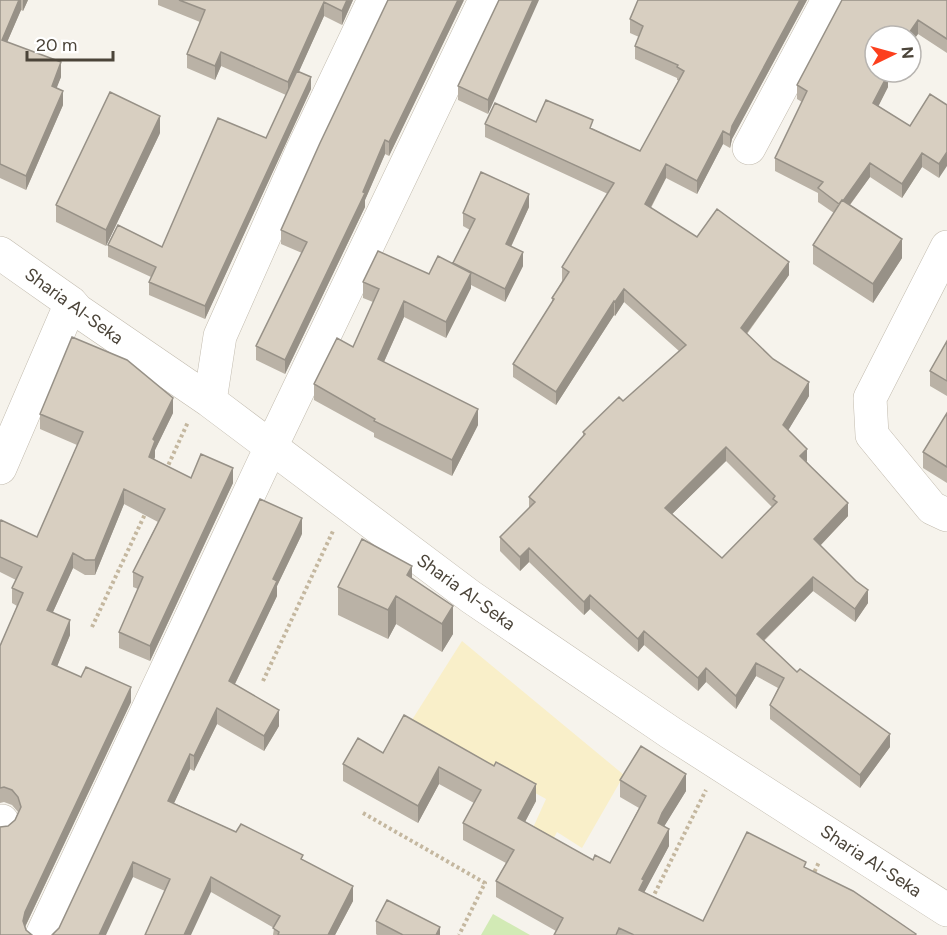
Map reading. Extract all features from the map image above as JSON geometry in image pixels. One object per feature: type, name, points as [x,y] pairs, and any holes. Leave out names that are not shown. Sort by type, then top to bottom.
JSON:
[{"type":"street","points":[[205,398],[220,336],[303,149],[374,0]]},
{"type":"street","points":[[42,935],[271,447],[485,0]]},
{"type":"street","points":[[749,148],[828,0]]},
{"type":"street","points":[[947,247],[870,398],[872,435],[933,508],[947,515]]},
{"type":"street","name":"Sharia Al-Seka","points":[[0,253],[71,303],[77,310],[205,398],[471,597],[718,764],[947,910]]},
{"type":"street","points":[[0,468],[71,303]]},
{"type":"path","points":[[161,479],[205,398]]},
{"type":"path","points":[[263,681],[346,503]]},
{"type":"path","points":[[92,627],[147,511]]},
{"type":"path","points":[[650,903],[718,764]]},
{"type":"path","points":[[363,813],[484,883],[459,935]]},
{"type":"path","points":[[808,885],[831,835]]},
{"type":"green space","points":[[493,914],[530,935],[481,935]]},
{"type":"sand","points":[[462,641],[624,775],[582,848],[557,832],[547,851],[527,841],[546,799],[410,723]]},
{"type":"building","points":[[0,0],[19,0],[2,40],[61,62],[52,86],[63,91],[26,176],[0,164]]},
{"type":"building","points":[[179,0],[347,0],[342,11],[324,2],[288,82],[221,52],[215,66],[187,54],[205,10]]},
{"type":"building","points":[[388,0],[458,0],[389,142],[385,140],[363,192],[365,193],[285,360],[256,346],[307,242],[281,230]]},
{"type":"building","points":[[499,0],[533,0],[488,100],[458,86]]},
{"type":"building","points":[[638,0],[800,0],[732,126],[730,135],[723,131],[697,181],[666,164],[645,204],[697,237],[717,209],[789,262],[741,328],[773,359],[809,382],[783,425],[807,449],[800,456],[848,503],[814,539],[868,590],[855,609],[813,577],[757,634],[797,672],[800,669],[890,734],[860,775],[770,705],[784,678],[756,663],[736,696],[706,668],[698,678],[644,631],[638,639],[590,595],[584,602],[529,548],[520,557],[500,537],[535,502],[529,497],[585,434],[583,432],[619,397],[623,401],[686,345],[624,289],[556,392],[513,364],[569,272],[562,267],[614,183],[485,124],[495,103],[536,122],[546,100],[593,120],[590,128],[640,151],[684,71],[677,67],[678,65],[635,46],[643,26],[630,19]],"holes":[[[726,447],[775,496],[773,499],[777,502],[722,558],[665,508]]]},
{"type":"building","points":[[842,0],[947,0],[947,39],[918,20],[915,24],[863,24],[863,84],[883,84],[873,103],[910,126],[930,94],[947,105],[947,152],[939,164],[922,153],[902,184],[870,163],[839,204],[818,188],[823,182],[775,158],[807,91],[797,85]]},
{"type":"building","points":[[297,71],[311,77],[205,306],[149,282],[156,267],[108,245],[118,225],[162,247],[218,118],[266,138]]},
{"type":"building","points":[[110,92],[160,116],[106,230],[56,205]]},
{"type":"building","points":[[481,172],[529,194],[506,244],[523,252],[505,289],[453,263],[475,219],[463,213]]},
{"type":"building","points":[[842,200],[902,239],[873,284],[813,245]]},
{"type":"building","points":[[378,251],[429,274],[438,256],[471,273],[446,322],[404,301],[378,359],[478,409],[452,460],[374,421],[375,419],[314,384],[337,338],[353,347],[379,289],[363,282]]},
{"type":"building","points":[[72,337],[127,360],[173,398],[153,439],[155,441],[149,457],[191,478],[201,454],[233,468],[150,646],[119,632],[143,577],[133,572],[165,509],[124,489],[95,560],[85,560],[73,553],[47,610],[70,620],[52,664],[81,677],[86,667],[131,687],[25,912],[23,921],[26,930],[32,935],[0,935],[0,827],[8,826],[15,820],[21,807],[18,797],[12,790],[0,788],[0,646],[23,593],[12,588],[22,567],[0,557],[0,522],[1,520],[37,537],[83,432],[40,414]]},
{"type":"building","points":[[947,341],[947,381],[930,371]]},
{"type":"building","points":[[947,413],[947,467],[923,452]]},
{"type":"building","points":[[260,499],[302,518],[273,579],[277,581],[229,681],[279,710],[264,736],[217,708],[194,756],[190,754],[168,801],[236,832],[241,824],[303,855],[301,859],[353,886],[328,935],[278,935],[279,932],[273,928],[280,916],[211,877],[184,935],[145,935],[170,879],[133,862],[99,935],[52,935],[59,928]]},
{"type":"building","points":[[362,539],[412,566],[407,575],[453,606],[442,624],[396,596],[388,610],[338,587]]},
{"type":"building","points":[[404,715],[494,766],[496,762],[536,784],[518,818],[593,860],[595,855],[610,863],[646,796],[620,780],[641,746],[686,774],[662,813],[658,823],[669,829],[642,879],[644,880],[639,890],[703,921],[747,832],[806,862],[804,867],[853,891],[916,934],[634,935],[619,928],[616,935],[554,935],[563,918],[496,881],[514,850],[463,823],[481,790],[439,767],[418,806],[343,764],[358,738],[383,753]]},
{"type":"building","points":[[387,900],[440,927],[436,935],[403,935],[376,921]]}]
